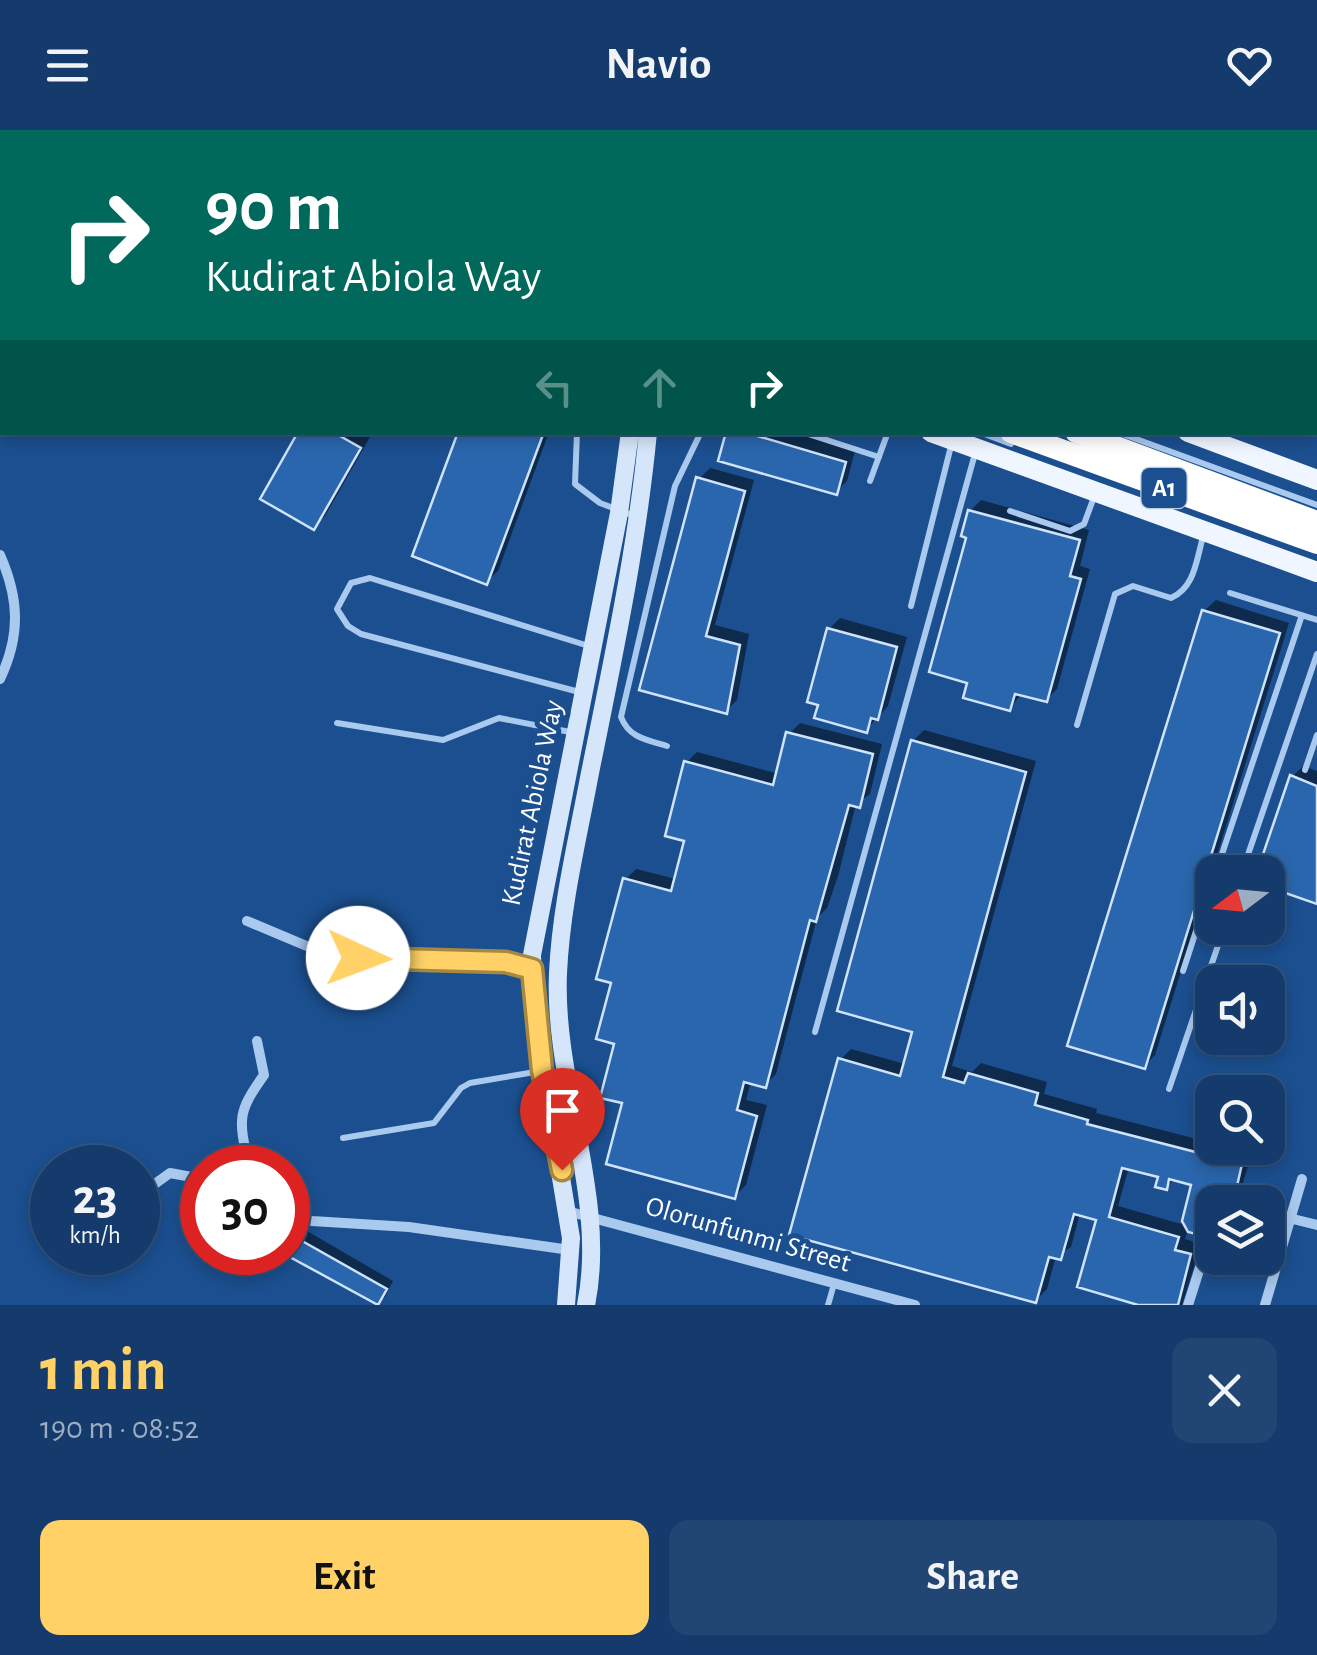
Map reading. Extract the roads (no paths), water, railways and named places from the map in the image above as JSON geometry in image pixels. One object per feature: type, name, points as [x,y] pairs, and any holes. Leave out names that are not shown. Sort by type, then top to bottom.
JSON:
[{"type":"highway","name":"A1","points":[[1084,435],[1317,522]]},
{"type":"highway","name":"A1","points":[[1013,439],[1317,543]]},
{"type":"main road","name":"Kudirat Abiola Way","points":[[566,1305],[572,1250],[542,1070],[532,969],[542,892],[619,513],[630,435]]},
{"type":"main road","name":"Kudirat Abiola Way","points":[[586,1305],[588,1213],[562,1067],[558,970],[566,896],[640,517],[648,435]]},
{"type":"main road","points":[[939,435],[953,440],[978,440],[1096,492],[1317,572]]},
{"type":"main road","points":[[1196,435],[1317,480]]},
{"type":"street","points":[[0,554],[12,582],[18,620],[0,679]]},
{"type":"street","points":[[248,921],[328,955],[506,962],[532,969]]},
{"type":"street","points":[[245,1145],[241,1117],[246,1096],[264,1074],[257,1041]]},
{"type":"street","points":[[1265,1305],[1302,1179]]},
{"type":"street","name":"Olorunfunmi Street","points":[[568,1211],[588,1213],[915,1305]]},
{"type":"street","points":[[1293,1219],[1317,1225]]},
{"type":"street","points":[[310,1221],[408,1227],[572,1250]]},
{"type":"street","points":[[1188,1305],[1198,1275]]},
{"type":"lane","points":[[577,435],[575,484],[619,513],[640,517]]},
{"type":"lane","points":[[666,746],[638,738],[626,729],[621,717],[675,486],[700,435]]},
{"type":"lane","points":[[811,435],[879,457]]},
{"type":"lane","points":[[870,481],[887,435]]},
{"type":"lane","points":[[1124,435],[1317,505]]},
{"type":"lane","points":[[815,1032],[978,440],[1013,439]]},
{"type":"lane","points":[[911,606],[953,440]]},
{"type":"lane","points":[[1068,464],[1317,554]]},
{"type":"lane","points":[[1010,511],[1070,531],[1084,524],[1096,492]]},
{"type":"lane","points":[[1077,725],[1115,594],[1134,586],[1170,598],[1180,594],[1190,585],[1204,530]]},
{"type":"lane","points":[[584,693],[362,634],[348,626],[337,608],[351,583],[370,578],[593,647]]},
{"type":"lane","points":[[1230,594],[1317,620]]},
{"type":"lane","points":[[1222,855],[1302,615]]},
{"type":"lane","points":[[1248,855],[1317,654]]},
{"type":"lane","points":[[336,723],[442,740],[500,718],[576,733]]},
{"type":"lane","points":[[1305,770],[1317,734]]},
{"type":"lane","points":[[1183,971],[1195,934]]},
{"type":"lane","points":[[1168,1089],[1218,945]]},
{"type":"lane","points":[[344,1138],[434,1123],[461,1088],[470,1083],[542,1070]]},
{"type":"lane","points":[[828,1305],[834,1282]]}]
